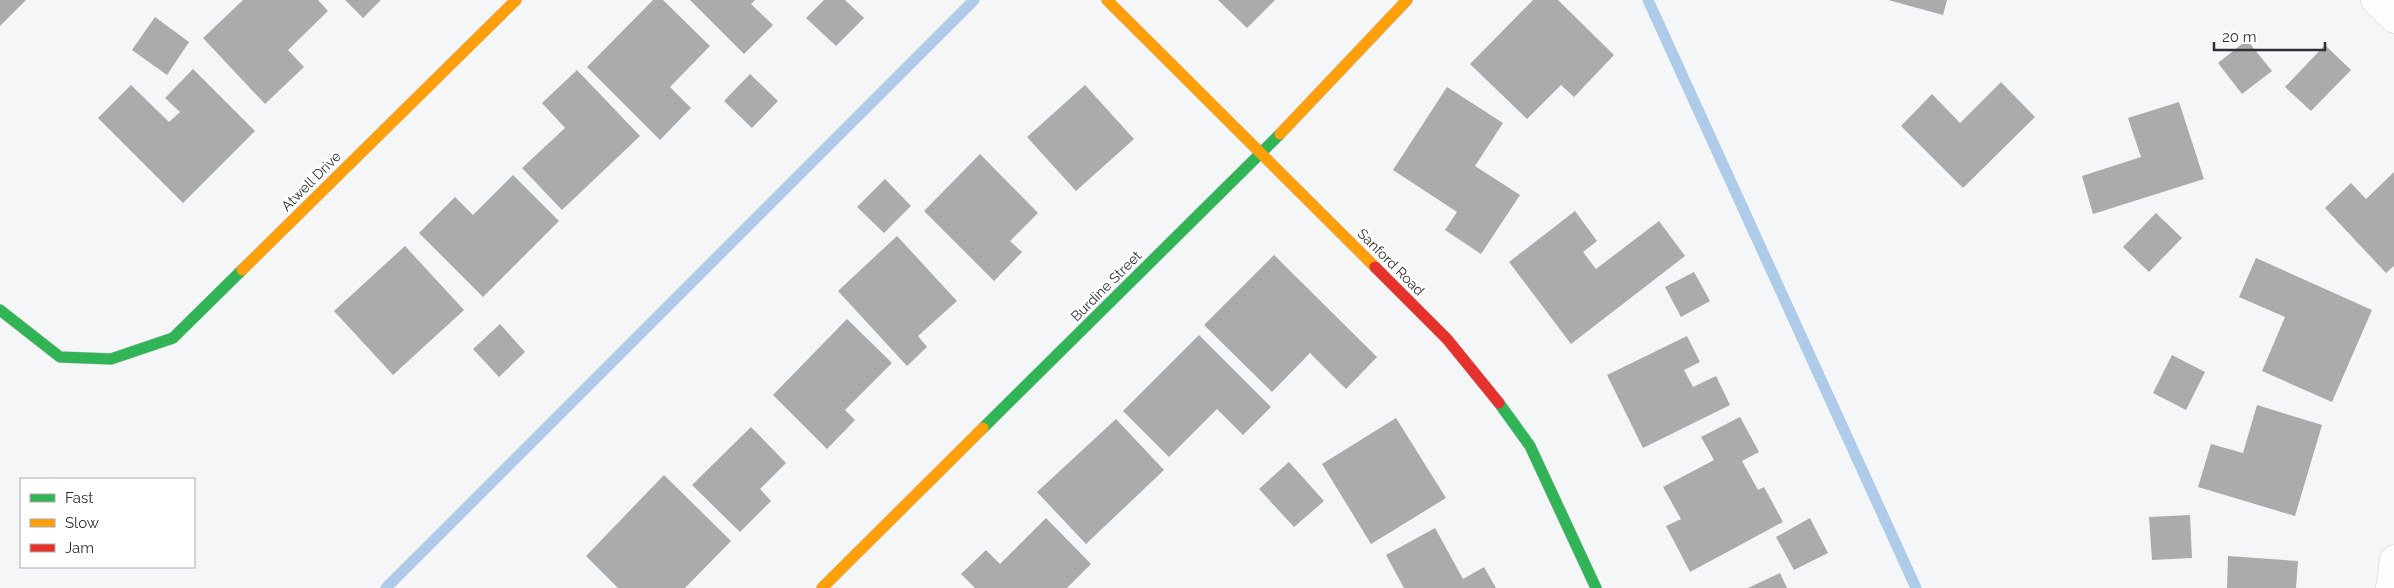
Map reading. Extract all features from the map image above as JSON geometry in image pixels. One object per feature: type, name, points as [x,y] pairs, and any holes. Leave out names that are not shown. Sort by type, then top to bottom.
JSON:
[{"type":"street","name":"Atwell Drive","points":[[0,310],[60,357],[111,359],[173,338],[516,0]]},
{"type":"street","name":"Sanford Road","points":[[1108,0],[1447,339],[1484,384],[1530,446],[1596,588]]},
{"type":"street","name":"Burdine Street","points":[[822,588],[1261,154],[1407,0]]},
{"type":"street","points":[[2375,0],[2394,19]]},
{"type":"street","points":[[2390,588],[2394,559]]},
{"type":"building","points":[[0,0],[26,0],[0,26]]},
{"type":"building","points":[[243,0],[318,0],[328,11],[288,50],[304,67],[265,104],[203,38]]},
{"type":"building","points":[[345,0],[381,0],[363,18]]},
{"type":"building","points":[[653,0],[663,0],[710,46],[670,87],[691,108],[660,140],[587,67]]},
{"type":"building","points":[[690,0],[755,0],[751,4],[773,25],[744,54]]},
{"type":"building","points":[[824,0],[845,0],[864,18],[836,46],[806,18]]},
{"type":"building","points":[[1218,0],[1275,0],[1247,28]]},
{"type":"building","points":[[1533,0],[1558,0],[1614,55],[1574,97],[1561,85],[1527,119],[1470,64]]},
{"type":"building","points":[[1888,0],[1947,0],[1943,15]]},
{"type":"building","points":[[155,17],[189,42],[167,75],[132,50]]},
{"type":"building","points":[[2247,40],[2272,71],[2242,94],[2218,63]]},
{"type":"building","points":[[2325,45],[2351,70],[2311,111],[2285,87]]},
{"type":"building","points":[[193,69],[255,131],[183,203],[98,118],[131,85],[169,122],[180,112],[165,98]]},
{"type":"building","points":[[577,70],[640,136],[562,210],[522,168],[565,128],[542,103]]},
{"type":"building","points":[[750,74],[778,101],[752,128],[724,101]]},
{"type":"building","points":[[2001,82],[2035,117],[1963,188],[1901,126],[1932,94],[1960,123]]},
{"type":"building","points":[[1085,85],[1134,139],[1076,191],[1027,137]]},
{"type":"building","points":[[1447,87],[1503,123],[1475,166],[1520,195],[1481,254],[1445,230],[1457,212],[1393,170]]},
{"type":"building","points":[[2179,102],[2204,179],[2093,214],[2082,176],[2141,157],[2128,118]]},
{"type":"building","points":[[980,154],[1038,213],[1010,241],[1022,252],[994,281],[924,211]]},
{"type":"building","points":[[2394,172],[2394,266],[2386,273],[2325,208],[2351,183],[2366,199]]},
{"type":"building","points":[[513,175],[559,221],[483,297],[419,233],[455,197],[473,215]]},
{"type":"building","points":[[885,179],[911,206],[884,233],[857,207]]},
{"type":"building","points":[[1575,211],[1597,241],[1583,252],[1596,269],[1659,221],[1685,256],[1571,344],[1509,262]]},
{"type":"building","points":[[2156,213],[2182,238],[2149,272],[2123,247]]},
{"type":"building","points":[[897,236],[957,301],[918,336],[927,347],[907,366],[838,291]]},
{"type":"building","points":[[405,246],[464,310],[393,375],[334,311]]},
{"type":"building","points":[[1274,255],[1377,357],[1346,389],[1310,353],[1272,392],[1204,325]]},
{"type":"building","points":[[2256,258],[2372,310],[2332,402],[2262,371],[2285,317],[2239,297]]},
{"type":"building","points":[[1694,272],[1710,301],[1681,317],[1665,287]]},
{"type":"building","points":[[847,319],[892,363],[845,410],[855,420],[827,449],[773,395]]},
{"type":"building","points":[[500,324],[525,352],[499,377],[473,349]]},
{"type":"building","points":[[1199,335],[1271,407],[1243,435],[1217,409],[1169,457],[1123,411]]},
{"type":"building","points":[[1687,336],[1700,362],[1684,370],[1693,387],[1716,376],[1730,405],[1643,448],[1607,375]]},
{"type":"building","points":[[2172,355],[2205,372],[2186,410],[2153,393]]},
{"type":"building","points":[[2257,405],[2322,425],[2295,516],[2198,487],[2211,444],[2243,453]]},
{"type":"building","points":[[1740,417],[1759,452],[1742,461],[1758,490],[1764,487],[1783,522],[1690,572],[1666,526],[1681,519],[1663,487],[1714,460],[1701,437]]},
{"type":"building","points":[[1396,418],[1446,498],[1371,544],[1322,464]]},
{"type":"building","points":[[1116,419],[1164,470],[1086,544],[1037,492]]},
{"type":"building","points":[[751,427],[786,463],[760,489],[771,501],[740,532],[692,485]]},
{"type":"building","points":[[1289,462],[1324,501],[1294,527],[1259,489]]},
{"type":"building","points":[[664,475],[731,541],[685,588],[618,588],[586,556]]},
{"type":"building","points":[[2190,515],[2192,558],[2152,560],[2149,517]]},
{"type":"building","points":[[1046,518],[1091,564],[1067,588],[975,588],[961,574],[986,550],[1000,564]]},
{"type":"building","points":[[1810,518],[1828,553],[1794,570],[1776,537]]},
{"type":"building","points":[[1435,528],[1463,579],[1484,567],[1496,588],[1404,588],[1386,555]]},
{"type":"building","points":[[2228,556],[2298,561],[2296,588],[2227,588]]},
{"type":"building","points":[[1780,573],[1787,588],[1748,588]]},
{"type":"waterway","points":[[386,588],[974,0]]},
{"type":"waterway","points":[[1648,0],[1916,588]]},
{"type":"traffic: fast","points":[[983,428],[1280,134]]},
{"type":"traffic: fast","points":[[0,310],[60,357],[111,359],[173,338],[242,270]]},
{"type":"traffic: fast","points":[[1499,403],[1530,446],[1596,588]]},
{"type":"traffic: slow","points":[[242,270],[516,0]]},
{"type":"traffic: slow","points":[[1107,0],[1375,267]]},
{"type":"traffic: slow","points":[[1280,134],[1407,0]]},
{"type":"traffic: slow","points":[[822,588],[983,428]]},
{"type":"traffic: jam","points":[[1375,267],[1447,339],[1499,403]]}]
